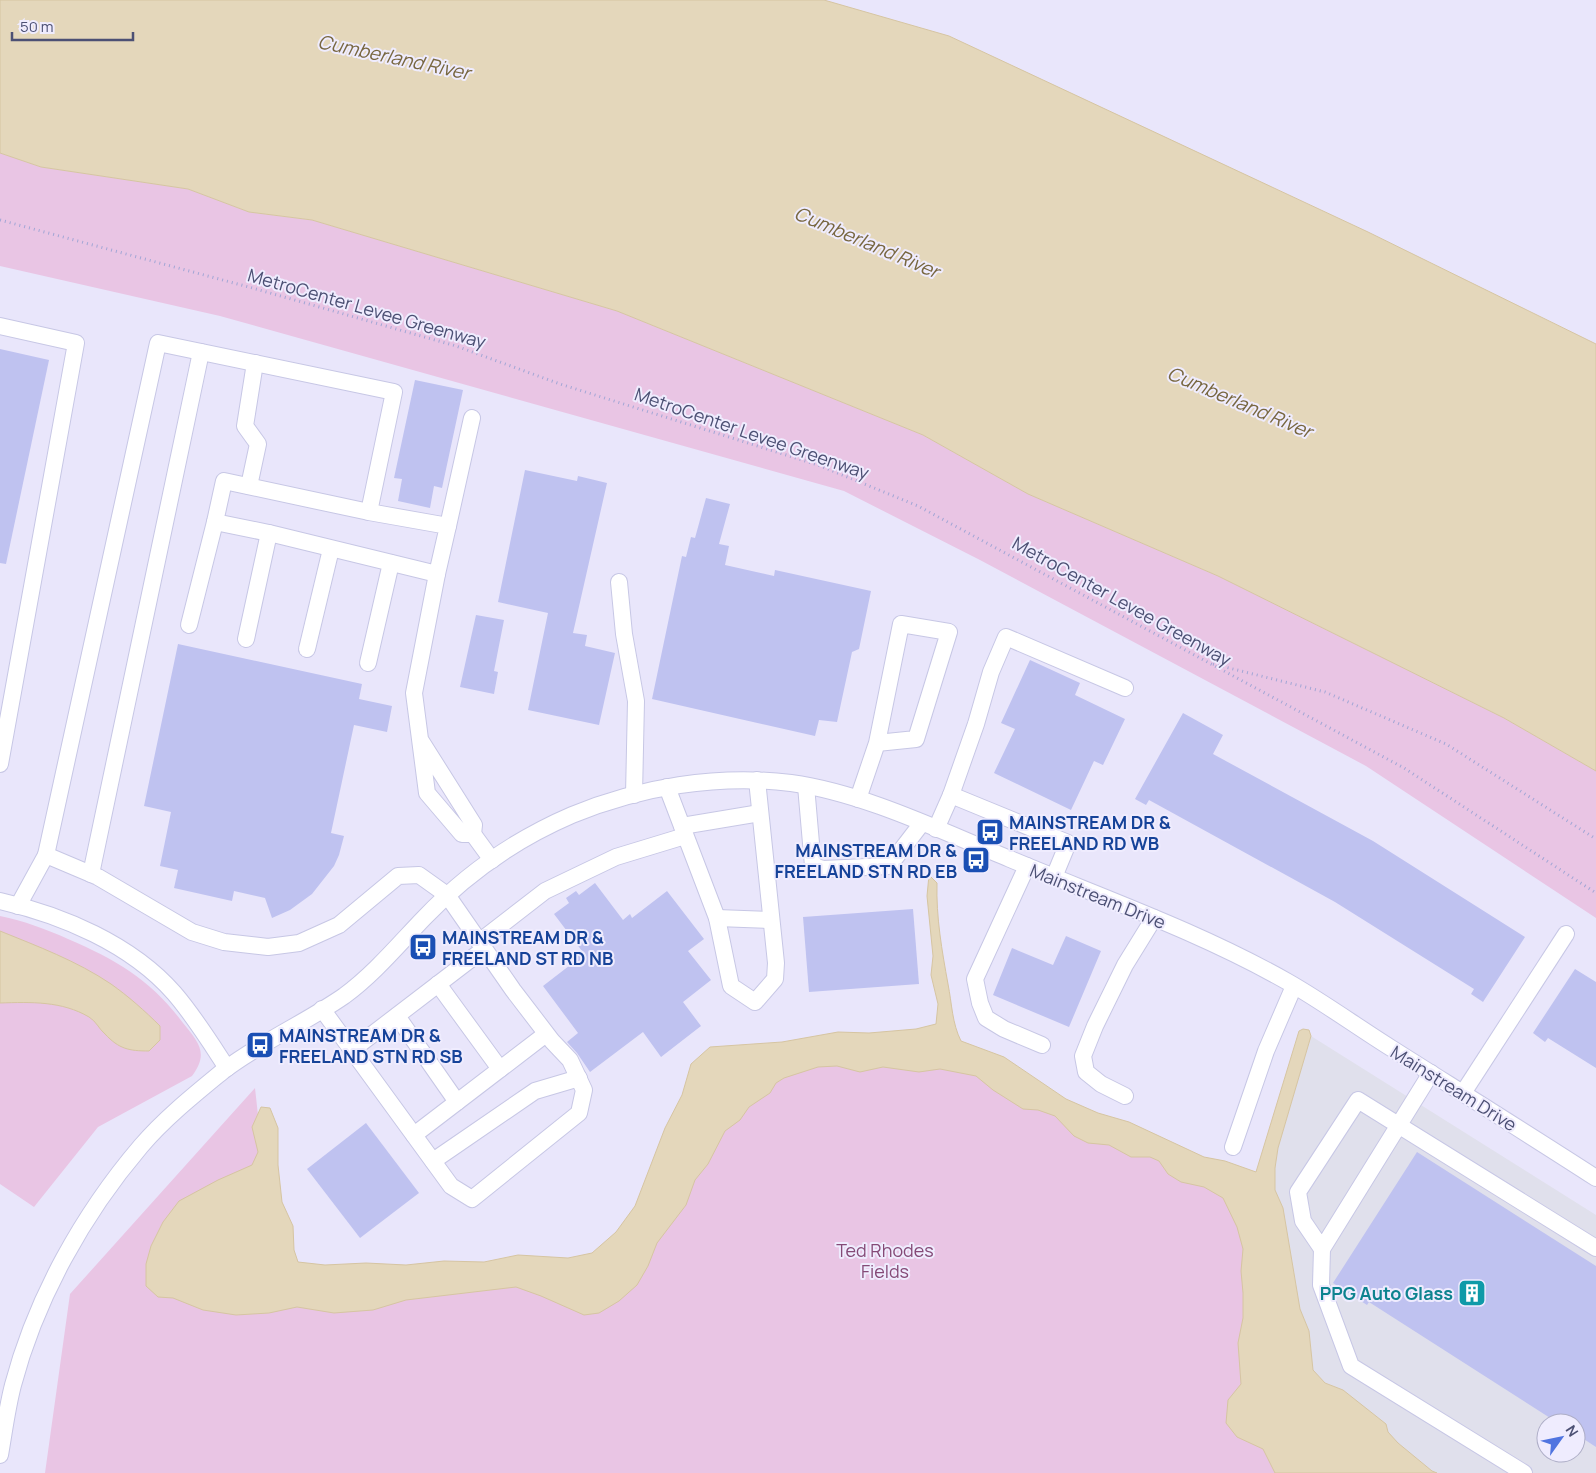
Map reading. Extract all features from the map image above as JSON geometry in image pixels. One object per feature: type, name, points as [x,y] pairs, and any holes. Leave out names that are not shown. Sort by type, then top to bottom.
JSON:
[{"type":"street","points":[[0,326],[76,343],[0,764]]},
{"type":"street","points":[[18,906],[46,855],[158,343],[394,392],[369,512]]},
{"type":"street","points":[[91,874],[201,352]]},
{"type":"street","points":[[249,486],[258,444],[245,426],[255,363]]},
{"type":"street","points":[[472,418],[437,574],[414,693],[427,793],[462,834],[473,834]]},
{"type":"street","points":[[189,625],[224,481],[369,512],[448,526]]},
{"type":"street","points":[[215,522],[269,533],[437,574]]},
{"type":"street","points":[[246,639],[269,533]]},
{"type":"street","points":[[307,649],[331,548]]},
{"type":"street","points":[[368,663],[391,563]]},
{"type":"street","points":[[620,582],[624,634],[636,701],[634,795]]},
{"type":"street","points":[[858,799],[877,743],[901,624],[949,632],[916,738],[877,743]]},
{"type":"street","points":[[806,786],[813,866],[823,869],[889,866],[929,826],[950,795],[976,724],[991,672],[1006,637],[1124,688]]},
{"type":"street","points":[[421,741],[474,825],[473,834],[492,860]]},
{"type":"street","points":[[667,787],[718,918],[731,986],[755,1002],[775,979],[776,963],[757,780]]},
{"type":"street","name":"Mainstream Drive","points":[[0,1455],[6,1388],[51,1285],[81,1229],[105,1192],[143,1144],[175,1111],[227,1068],[346,994],[371,974],[448,896],[478,869],[540,830],[574,815],[634,795],[667,787],[722,781],[757,780],[828,790],[858,799],[929,826],[1154,918],[1218,947],[1294,986],[1596,1178]]},
{"type":"street","points":[[950,795],[1068,842],[1054,877]]},
{"type":"street","points":[[352,1050],[438,984],[545,891],[616,857],[683,831],[760,813]]},
{"type":"street","points":[[46,855],[91,874],[192,932],[224,942],[268,947],[299,943],[339,925],[398,876],[419,874],[448,896],[546,1034],[570,1060],[584,1090],[579,1113],[472,1199],[451,1186],[322,1009]]},
{"type":"street","points":[[1027,866],[990,942],[975,979],[980,1003],[986,1018],[1004,1029],[1042,1045]]},
{"type":"street","points":[[0,901],[56,918],[91,933],[135,959],[156,975],[174,993],[196,1020],[227,1068]]},
{"type":"street","points":[[718,918],[771,920]]},
{"type":"street","points":[[1125,1096],[1101,1084],[1086,1072],[1083,1056],[1095,1026],[1125,965],[1154,918]]},
{"type":"street","points":[[1463,1093],[1566,934]]},
{"type":"street","points":[[438,984],[500,1069]]},
{"type":"street","points":[[1233,1147],[1266,1051],[1294,986]]},
{"type":"street","points":[[397,1016],[457,1102]]},
{"type":"street","points":[[414,1135],[546,1034]]},
{"type":"street","points":[[1431,1073],[1322,1248],[1321,1284],[1351,1366],[1524,1473]]},
{"type":"street","points":[[433,1161],[535,1091],[579,1078]]},
{"type":"street","points":[[1322,1248],[1303,1221],[1298,1192],[1358,1100],[1596,1248]]},
{"type":"path","name":"MetroCenter Levee Greenway","points":[[0,220],[456,346],[560,384],[818,465],[918,506],[1404,768],[1596,893]]},
{"type":"path","points":[[1207,663],[1325,692],[1446,744],[1596,839]]},
{"type":"shaded area","points":[[1311,1036],[1596,1215],[1596,1473],[1437,1473],[1398,1443],[1364,1408],[1343,1390],[1325,1383],[1313,1370],[1309,1331],[1300,1309],[1283,1208],[1275,1190],[1275,1168],[1278,1148]]},
{"type":"green space","points":[[0,153],[41,167],[188,189],[249,212],[312,220],[617,311],[923,435],[1028,494],[1218,576],[1504,718],[1596,771],[1596,918],[1366,766],[980,560],[844,491],[220,316],[0,266]]},
{"type":"green space","points":[[0,916],[60,935],[102,955],[132,973],[171,1008],[194,1036],[201,1054],[200,1061],[192,1076],[98,1127],[34,1207],[0,1184]]},
{"type":"green space","name":"Ted Rhodes Fields","points":[[916,1043],[1254,1201],[1320,1392],[1401,1473],[45,1473],[70,1294],[255,1088],[275,1270],[589,1274],[656,1201],[716,1069]]},
{"type":"water","name":"Cumberland River","points":[[0,0],[824,0],[949,36],[1368,232],[1596,344],[1596,771],[1504,718],[1218,576],[1028,494],[923,435],[617,311],[312,220],[249,212],[188,189],[41,167],[0,153]]},
{"type":"water","points":[[929,875],[937,883],[938,921],[954,1020],[961,1041],[1004,1057],[1066,1099],[1098,1113],[1129,1122],[1204,1157],[1225,1161],[1256,1172],[1299,1031],[1303,1029],[1309,1030],[1311,1036],[1278,1148],[1275,1168],[1275,1190],[1283,1208],[1300,1309],[1309,1331],[1313,1370],[1325,1383],[1343,1390],[1386,1424],[1388,1432],[1398,1443],[1437,1473],[1275,1473],[1263,1449],[1237,1437],[1226,1423],[1228,1400],[1241,1384],[1238,1343],[1243,1318],[1241,1271],[1243,1249],[1237,1227],[1223,1198],[1204,1187],[1181,1182],[1168,1174],[1159,1161],[1150,1157],[1131,1157],[1109,1145],[1088,1143],[1074,1136],[1055,1116],[1038,1110],[1023,1109],[993,1090],[976,1076],[940,1069],[919,1072],[883,1067],[860,1072],[837,1066],[818,1067],[784,1078],[776,1083],[770,1093],[749,1107],[740,1120],[725,1131],[708,1164],[695,1180],[686,1205],[657,1243],[648,1266],[637,1285],[619,1301],[599,1313],[584,1315],[516,1287],[406,1300],[373,1310],[334,1313],[297,1307],[269,1313],[236,1315],[203,1310],[173,1298],[158,1297],[146,1286],[146,1264],[151,1246],[163,1222],[179,1201],[218,1180],[252,1165],[258,1152],[252,1127],[261,1107],[270,1108],[278,1128],[278,1165],[282,1202],[293,1226],[294,1250],[298,1262],[325,1265],[366,1263],[406,1265],[444,1261],[484,1262],[518,1255],[568,1258],[592,1253],[616,1232],[635,1206],[665,1128],[682,1095],[691,1064],[710,1047],[782,1042],[838,1032],[869,1033],[916,1029],[936,1024],[938,1004],[931,975],[933,956],[927,896]]},
{"type":"water","points":[[0,931],[71,961],[111,984],[160,1026],[160,1040],[149,1051],[130,1050],[115,1043],[89,1017],[68,1008],[35,1003],[0,1003]]},
{"type":"building","points":[[0,349],[49,360],[6,564],[0,563]]},
{"type":"building","points":[[415,380],[463,390],[442,488],[434,486],[430,508],[398,501],[402,479],[394,478]]},
{"type":"building","points":[[525,470],[577,481],[578,476],[607,483],[573,633],[587,635],[585,646],[615,653],[599,725],[528,710],[548,613],[498,602]]},
{"type":"building","points":[[706,498],[730,504],[719,544],[729,546],[725,565],[774,576],[775,570],[871,591],[859,649],[852,652],[837,722],[819,720],[815,736],[652,699],[682,556],[686,557],[691,537],[695,538]]},
{"type":"building","points":[[476,615],[504,620],[494,671],[498,672],[494,694],[460,687]]},
{"type":"building","points":[[178,644],[362,684],[359,699],[392,706],[387,732],[354,725],[331,833],[344,836],[334,866],[312,894],[290,910],[272,918],[265,898],[234,891],[232,901],[174,888],[178,870],[160,866],[171,812],[144,806]]},
{"type":"building","points":[[1030,660],[1080,683],[1075,695],[1125,719],[1103,765],[1094,761],[1071,810],[994,773],[1015,729],[1001,723]]},
{"type":"building","points":[[1183,713],[1223,735],[1213,754],[1373,841],[1525,937],[1483,1002],[1471,994],[1474,989],[1335,902],[1149,800],[1146,805],[1135,799]]},
{"type":"building","points":[[595,883],[623,920],[630,914],[632,918],[667,891],[704,939],[688,951],[711,980],[683,1002],[701,1026],[661,1057],[643,1032],[590,1072],[567,1042],[578,1033],[543,986],[578,959],[575,956],[582,951],[554,914],[569,903],[566,898],[576,891],[579,895]]},
{"type":"building","points":[[913,909],[919,984],[809,992],[803,917]]},
{"type":"building","points":[[1066,936],[1101,951],[1069,1027],[993,995],[1012,948],[1053,965]]},
{"type":"building","points":[[1575,969],[1596,982],[1596,1068],[1548,1038],[1545,1042],[1533,1033]]},
{"type":"building","points":[[366,1123],[419,1193],[360,1238],[307,1169]]},
{"type":"building","name":"PPG Auto Glass","points":[[1417,1152],[1596,1266],[1596,1447],[1586,1440],[1586,1413],[1542,1413],[1369,1302],[1367,1305],[1333,1283]]},
{"type":"place","name":"MAINSTREAM DR & FREELAND RD WB","points":[[990,832]]},
{"type":"place","name":"MAINSTREAM DR & FREELAND STN RD EB","points":[[976,860]]},
{"type":"place","name":"MAINSTREAM DR & FREELAND ST RD NB","points":[[423,947]]},
{"type":"place","name":"MAINSTREAM DR & FREELAND STN RD SB","points":[[260,1045]]},
{"type":"place","name":"PPG Auto Glass","points":[[1472,1293]]}]
